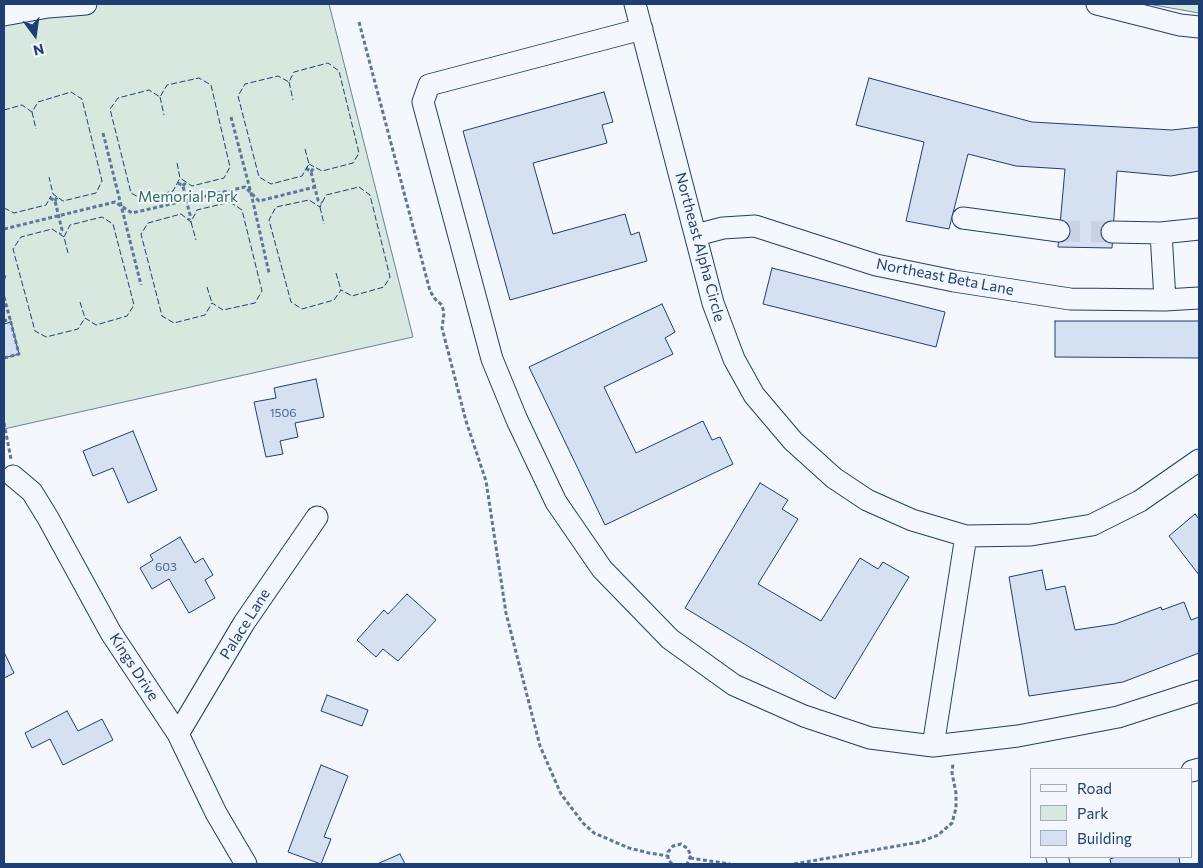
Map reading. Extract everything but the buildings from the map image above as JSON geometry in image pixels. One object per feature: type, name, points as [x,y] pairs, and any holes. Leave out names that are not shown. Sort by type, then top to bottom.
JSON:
[{"type":"street","points":[[4,15],[48,6],[86,4]]},
{"type":"street","name":"Northeast Alpha Circle","points":[[635,4],[713,303],[734,359],[754,395],[793,441],[834,478],[867,500],[912,520],[966,536],[1031,535],[1092,525],[1140,501],[1199,460]]},
{"type":"street","points":[[1097,4],[1180,25],[1199,27]]},
{"type":"street","points":[[642,29],[429,85],[423,102],[496,368],[517,420],[556,502],[602,569],[670,639],[734,685],[804,716],[870,738],[944,744],[1018,736],[1118,717],[1199,691]]},
{"type":"street","points":[[963,218],[1059,231]]},
{"type":"street","name":"Northeast Beta Lane","points":[[696,234],[723,228],[755,226],[876,265],[954,281],[1070,299],[1165,300],[1199,298]]},
{"type":"street","points":[[1112,232],[1161,233],[1199,229]]},
{"type":"street","points":[[1161,233],[1165,300]]},
{"type":"street","name":"Kings Drive","points":[[13,476],[32,492],[110,633],[178,734],[216,813],[246,864]]},
{"type":"street","name":"Palace Lane","points":[[178,734],[244,623],[316,517]]},
{"type":"street","points":[[944,744],[966,536]]},
{"type":"path","points":[[359,22],[430,291],[435,299],[442,304],[444,313],[442,328],[466,421],[486,481],[506,613],[540,746],[561,794],[583,823],[594,833],[629,848],[668,856]]},
{"type":"path","points":[[231,117],[269,273]]},
{"type":"path","points":[[103,132],[142,285]]},
{"type":"path","points":[[311,172],[314,167]]},
{"type":"path","points":[[306,168],[311,172],[319,203]]},
{"type":"path","points":[[183,186],[186,182]]},
{"type":"path","points":[[178,183],[183,186],[192,216],[189,220]]},
{"type":"path","points":[[4,229],[115,202],[132,213],[244,187],[259,201],[315,186]]},
{"type":"path","points":[[55,202],[58,197]]},
{"type":"path","points":[[50,198],[55,202],[59,215],[62,230],[60,234]]},
{"type":"path","points":[[62,230],[66,232]]},
{"type":"path","points":[[4,279],[5,275]]},
{"type":"path","points":[[4,297],[18,354],[4,358]]},
{"type":"path","points":[[4,321],[10,319]]},
{"type":"path","points":[[4,423],[11,452],[13,476]]},
{"type":"path","points":[[794,864],[920,842],[938,835],[952,823],[956,808],[956,793],[944,744]]},
{"type":"path","points":[[668,856],[673,846],[684,845],[690,851],[690,858],[687,864]]},
{"type":"path","points":[[668,856],[672,864]]},
{"type":"path","points":[[690,858],[730,864]]},
{"type":"green space","name":"Memorial Park","points":[[4,4],[329,4],[413,337],[4,429]]},
{"type":"green space","points":[[1148,4],[1199,4],[1199,13]]},
{"type":"tunnel","points":[[1059,231],[1112,232]]},
{"type":"fence","points":[[305,149],[309,164],[302,176],[271,184],[259,177],[238,96],[245,84],[278,76],[289,82],[294,72],[328,63],[339,71],[359,153],[353,163],[322,171],[309,164]]},
{"type":"fence","points":[[177,163],[180,178],[173,191],[142,199],[131,193],[110,109],[118,98],[149,90],[160,97],[167,85],[199,78],[211,85],[230,167],[224,178],[192,186],[180,178]]},
{"type":"fence","points":[[289,82],[293,100]]},
{"type":"fence","points":[[4,110],[22,105],[32,112],[38,102],[71,92],[82,99],[102,181],[96,193],[63,201],[53,194],[49,177]]},
{"type":"fence","points":[[160,97],[164,115]]},
{"type":"fence","points":[[32,112],[36,129]]},
{"type":"fence","points":[[359,187],[370,195],[390,277],[384,287],[352,296],[341,290],[334,300],[302,309],[291,302],[269,220],[276,207],[309,200],[320,207],[326,195],[359,187]]},
{"type":"fence","points":[[4,208],[14,213],[46,205],[51,196]]},
{"type":"fence","points":[[230,202],[242,210],[262,291],[255,303],[223,310],[212,303],[205,315],[174,323],[162,316],[141,234],[148,223],[181,214],[191,222],[197,210],[230,202]]},
{"type":"fence","points":[[320,207],[324,224]]},
{"type":"fence","points":[[64,237],[52,229],[21,237],[13,249],[35,331],[46,337],[78,329],[85,318],[96,325],[127,316],[134,305],[113,224],[102,217],[70,225],[64,237],[68,253]]},
{"type":"fence","points":[[191,222],[196,240]]},
{"type":"fence","points":[[336,273],[341,290]]},
{"type":"fence","points":[[207,287],[212,303]]},
{"type":"fence","points":[[80,302],[85,318]]}]
